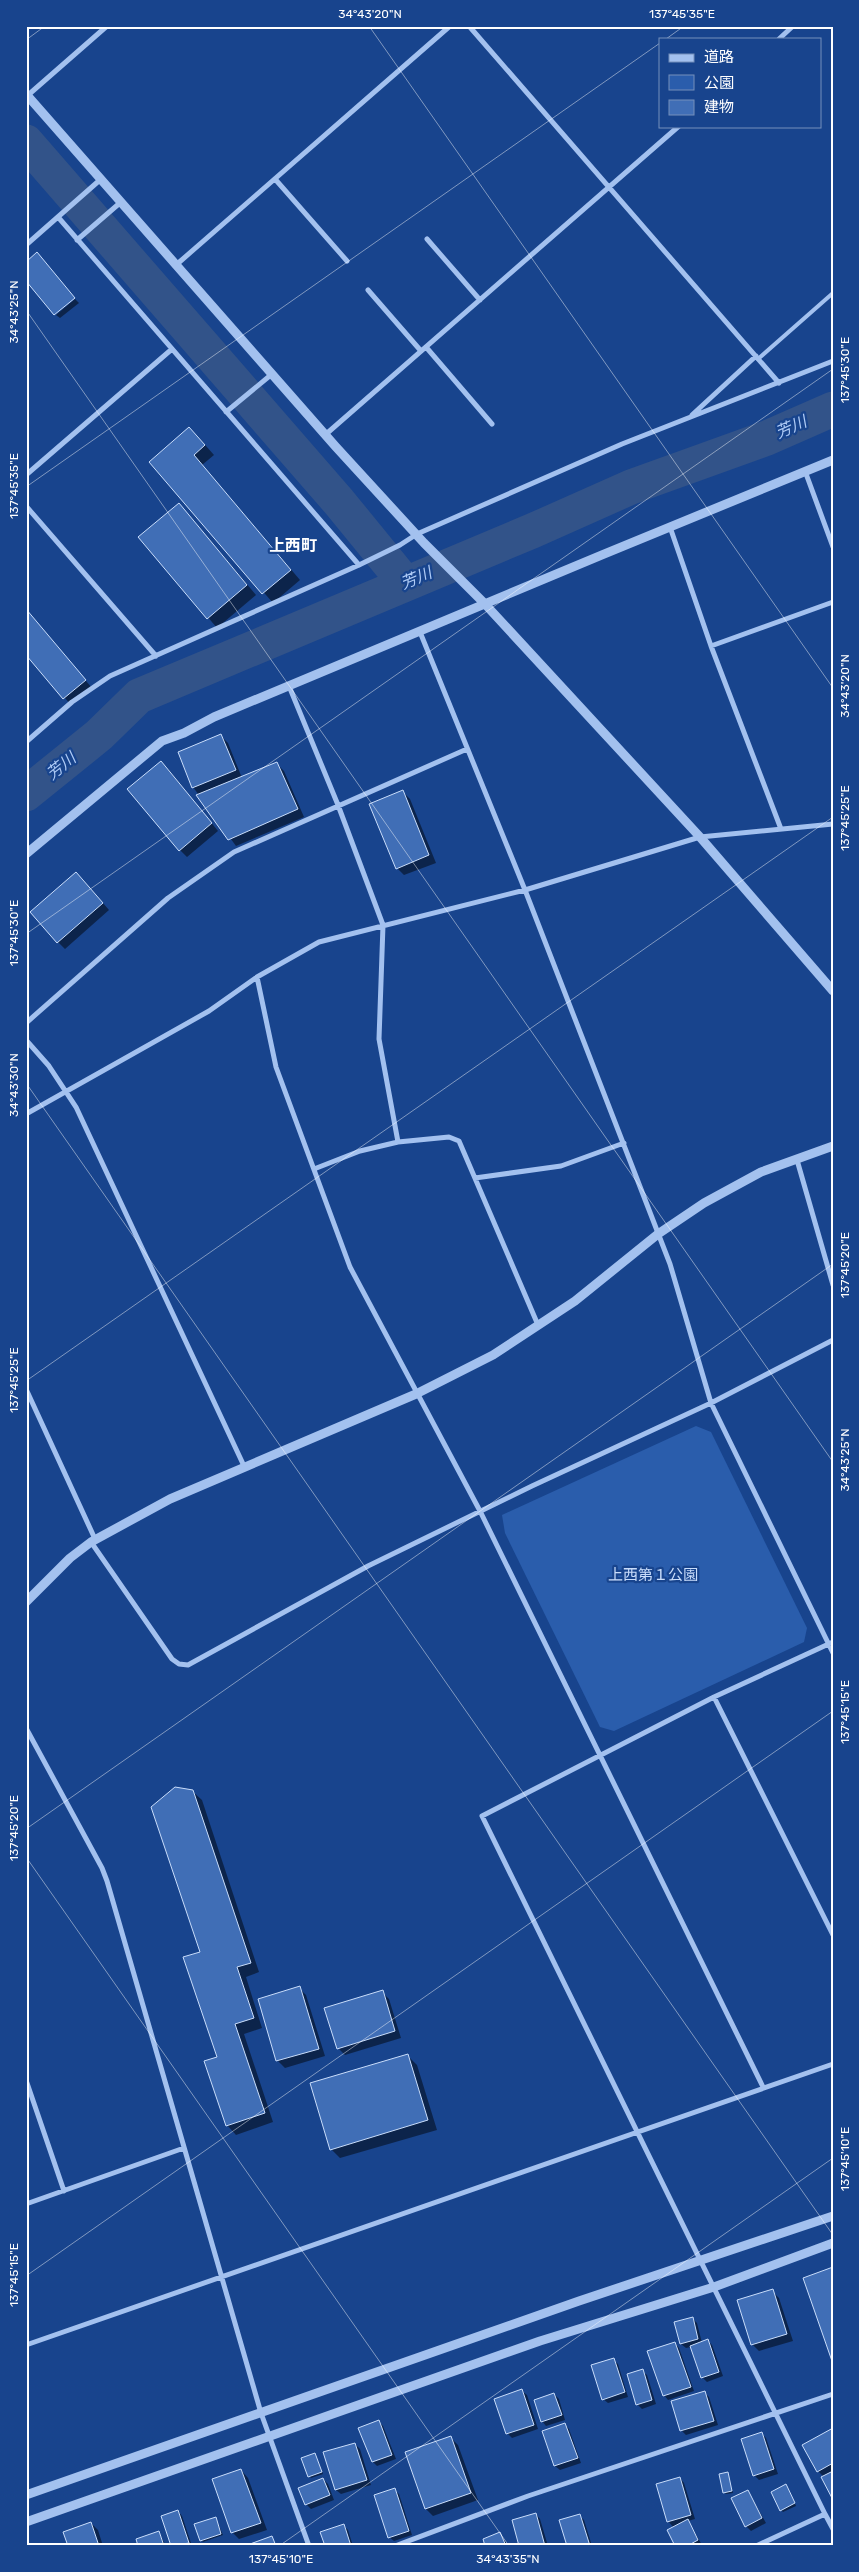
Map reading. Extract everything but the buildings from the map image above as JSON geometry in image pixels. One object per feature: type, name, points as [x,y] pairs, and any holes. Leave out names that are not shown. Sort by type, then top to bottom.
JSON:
[{"type":"street","points":[[108,26],[27,95],[325,435],[424,543],[484,603],[700,837],[833,991]]},
{"type":"street","points":[[176,265],[450,26]]},
{"type":"street","points":[[468,26],[779,383]]},
{"type":"street","points":[[780,38],[794,26]]},
{"type":"street","points":[[325,435],[677,128]]},
{"type":"street","points":[[26,244],[101,179]]},
{"type":"street","points":[[275,179],[347,261]]},
{"type":"street","points":[[77,240],[121,202]]},
{"type":"street","points":[[58,217],[359,565]]},
{"type":"street","points":[[427,239],[480,300]]},
{"type":"street","points":[[368,290],[492,424]]},
{"type":"street","points":[[26,475],[172,349]]},
{"type":"street","points":[[690,417],[757,358]]},
{"type":"street","points":[[26,742],[90,689],[110,676],[359,565],[400,545],[417,534],[622,444],[833,361]]},
{"type":"street","points":[[226,412],[272,374]]},
{"type":"street","points":[[26,854],[162,741],[484,603],[833,460]]},
{"type":"street","points":[[805,471],[833,546]]},
{"type":"street","points":[[26,506],[156,656]]},
{"type":"street","points":[[670,527],[711,646],[781,829]]},
{"type":"street","points":[[711,646],[833,602]]},
{"type":"street","points":[[420,632],[525,890],[670,1264],[711,1403],[831,1643],[833,1653]]},
{"type":"street","points":[[289,686],[338,804],[383,925],[379,1039],[398,1142]]},
{"type":"street","points":[[26,1022],[168,898],[234,852],[338,804],[467,749]]},
{"type":"street","points":[[26,1114],[209,1011],[257,977],[309,946],[383,925],[525,890],[700,837],[833,824]]},
{"type":"street","points":[[257,977],[273,1058],[353,1274],[480,1511],[598,1755],[763,2087]]},
{"type":"street","points":[[26,1040],[68,1091],[244,1466]]},
{"type":"street","points":[[314,1169],[360,1151],[398,1142],[454,1138],[462,1146],[538,1325]]},
{"type":"street","points":[[475,1178],[561,1166],[624,1143]]},
{"type":"street","points":[[26,1602],[70,1558],[93,1541],[164,1502],[244,1466],[416,1394],[493,1355],[575,1301],[658,1234],[722,1192],[761,1172],[833,1146]]},
{"type":"street","points":[[797,1160],[833,1285]]},
{"type":"street","points":[[26,1389],[93,1541],[172,1658],[184,1666],[368,1566],[480,1511],[711,1403],[833,1340]]},
{"type":"street","points":[[831,1643],[714,1697],[482,1816],[636,2133],[701,2260],[833,2530]]},
{"type":"street","points":[[714,1697],[833,1935]]},
{"type":"street","points":[[26,1728],[102,1868],[268,2437],[309,2546]]},
{"type":"street","points":[[26,2345],[833,2064]]},
{"type":"street","points":[[26,2080],[64,2191]]},
{"type":"street","points":[[26,2204],[184,2148]]},
{"type":"street","points":[[26,2495],[701,2260],[833,2216]]},
{"type":"street","points":[[26,2522],[540,2341],[714,2287],[833,2243]]},
{"type":"street","points":[[395,2546],[528,2496],[833,2394]]},
{"type":"street","points":[[756,2546],[825,2514]]},
{"type":"lane","points":[[757,358],[833,293]]},
{"type":"green space","name":"上西第１公園","points":[[696,1426],[711,1432],[807,1628],[804,1642],[614,1731],[600,1727],[505,1533],[502,1515]]},
{"type":"waterway","points":[[26,142],[339,502],[406,584]]},
{"type":"waterway","name":"芳川","points":[[26,794],[99,735],[139,696],[532,531],[631,487],[767,438],[833,409]]},
{"type":"district","name":"上西町","points":[[293,545]]}]
